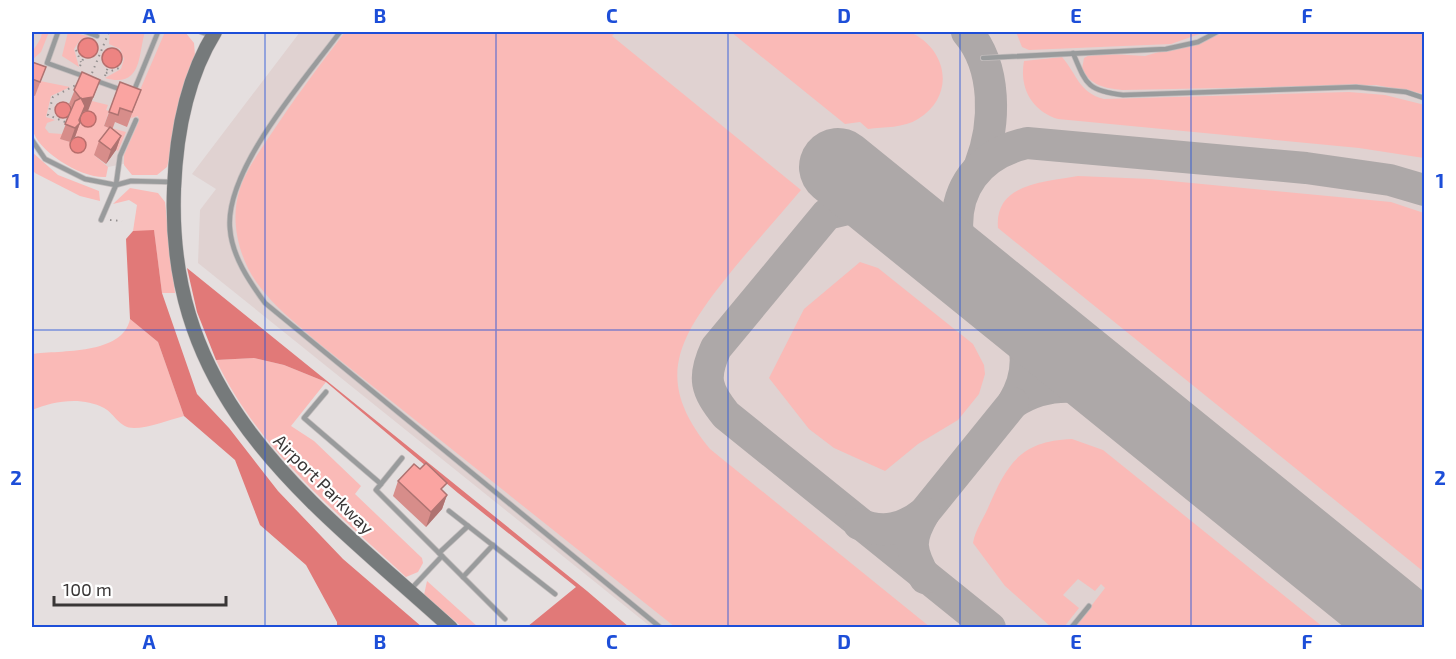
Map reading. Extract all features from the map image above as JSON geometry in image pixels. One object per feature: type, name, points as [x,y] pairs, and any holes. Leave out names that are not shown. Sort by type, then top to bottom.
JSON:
[{"type":"main road","name":"Airport Parkway","points":[[209,33],[179,137],[174,182],[175,242],[183,291],[194,334],[221,392],[256,442],[295,485],[451,627]]},
{"type":"lane","points":[[58,32],[47,63],[132,94],[158,32]]},
{"type":"lane","points":[[86,32],[97,36]]},
{"type":"lane","points":[[340,32],[273,122],[236,186],[231,203],[229,228],[236,255],[248,278],[265,303],[314,345],[661,627]]},
{"type":"lane","points":[[983,58],[1181,47],[1216,32]]},
{"type":"lane","points":[[1073,53],[1079,73],[1088,86],[1102,92],[1122,94],[1356,87],[1406,92],[1425,98]]},
{"type":"lane","points":[[101,220],[116,185],[120,156],[136,120]]},
{"type":"lane","points":[[32,140],[45,159],[85,179],[116,185],[131,181],[174,182]]},
{"type":"lane","points":[[326,392],[304,418],[381,484]]},
{"type":"lane","points":[[402,458],[376,490],[506,619]]},
{"type":"lane","points":[[450,512],[555,594]]},
{"type":"lane","points":[[410,590],[468,526]]},
{"type":"lane","points":[[463,577],[493,545]]},
{"type":"lane","points":[[1071,627],[1089,606]]},
{"type":"path","points":[[65,122],[48,115],[53,97],[90,79],[109,32]]},
{"type":"path","points":[[76,50],[81,63]]},
{"type":"path","points":[[106,74],[119,68]]},
{"type":"path","points":[[101,220],[122,221]]},
{"type":"shaded area","points":[[896,30],[910,32],[933,50],[942,74],[942,87],[938,99],[930,110],[907,124],[868,129],[860,122],[845,124],[731,32]]},
{"type":"shaded area","points":[[32,32],[186,32],[133,162],[108,167],[75,161],[32,124]]},
{"type":"shaded area","points":[[42,32],[49,32],[41,52],[32,60],[33,52]]},
{"type":"shaded area","points":[[68,32],[89,36],[80,40],[74,49],[79,67],[62,56]]},
{"type":"shaded area","points":[[110,32],[145,32],[137,67],[133,74],[126,78],[117,80],[105,78],[121,69],[124,59],[120,49],[109,44]]},
{"type":"shaded area","points":[[165,32],[185,32],[194,43],[195,55],[167,167],[157,175],[132,175],[124,165],[124,155],[139,121],[138,116],[131,118],[134,104]]},
{"type":"shaded area","points":[[300,32],[1309,32],[1424,45],[1424,627],[651,627],[198,263],[200,210],[216,189],[192,174]]},
{"type":"shaded area","points":[[345,32],[616,32],[612,36],[801,190],[732,270],[693,325],[678,364],[678,383],[682,404],[710,449],[930,627],[675,627],[316,341],[277,307],[257,283],[245,262],[236,227],[236,203],[247,172],[263,146]]},
{"type":"shaded area","points":[[1016,32],[1205,32],[1171,44],[1029,50],[1022,47]]},
{"type":"shaded area","points":[[1228,32],[1424,32],[1424,94],[1376,85],[1122,90],[1094,83],[1082,69],[1084,58],[1093,53],[1145,56]]},
{"type":"shaded area","points":[[88,38],[95,41],[98,48],[95,55],[88,58],[81,55],[78,48],[81,41]]},
{"type":"shaded area","points":[[112,48],[119,51],[122,58],[119,65],[112,68],[105,65],[102,58],[105,51]]},
{"type":"shaded area","points":[[1062,57],[1084,88],[1104,99],[1349,92],[1385,95],[1421,104],[1424,105],[1424,158],[1359,148],[1058,119],[1034,104],[1026,89],[1023,71],[1024,61]]},
{"type":"shaded area","points":[[40,81],[70,87],[51,96],[46,117],[55,120],[47,123],[45,128],[49,133],[62,134],[61,139],[70,142],[70,148],[75,153],[84,149],[80,138],[73,135],[78,123],[90,127],[95,116],[88,111],[92,101],[108,105],[106,110],[109,111],[104,126],[126,132],[118,151],[104,142],[94,155],[108,167],[106,177],[85,174],[74,169],[42,146],[32,128],[31,120],[32,95],[35,96]]},
{"type":"shaded area","points":[[63,102],[69,104],[71,110],[69,116],[63,118],[57,116],[55,110],[57,104]]},
{"type":"shaded area","points":[[88,111],[94,113],[96,119],[94,125],[88,127],[82,125],[80,119],[82,113]]},
{"type":"shaded area","points":[[78,137],[84,139],[86,145],[84,151],[78,153],[72,151],[70,145],[72,139]]},
{"type":"shaded area","points":[[32,152],[58,175],[99,191],[100,201],[80,196],[35,173],[32,169]]},
{"type":"shaded area","points":[[1078,176],[1150,179],[1391,202],[1424,213],[1424,572],[998,228],[999,213],[1004,202],[1013,193],[1037,183]]},
{"type":"shaded area","points":[[130,188],[158,193],[165,202],[175,293],[162,293],[154,231],[133,231],[137,205],[129,200],[113,204]]},
{"type":"shaded area","points":[[154,230],[162,293],[197,394],[229,428],[278,491],[343,559],[422,627],[337,627],[337,622],[306,565],[260,525],[235,460],[184,416],[158,342],[130,319],[126,239],[133,231]]},
{"type":"shaded area","points":[[860,262],[878,268],[973,344],[984,365],[985,374],[979,394],[958,420],[918,444],[885,471],[834,448],[809,429],[769,378],[804,309]]},
{"type":"shaded area","points":[[187,268],[629,627],[527,627],[576,587],[458,493],[326,382],[284,365],[254,358],[216,360],[197,312]]},
{"type":"shaded area","points":[[130,319],[158,342],[184,416],[134,428],[125,426],[104,408],[86,402],[58,402],[32,410],[32,354],[74,351],[104,345],[125,331]]},
{"type":"shaded area","points":[[254,358],[284,365],[326,382],[291,426],[314,441],[361,486],[355,494],[422,558],[423,563],[418,572],[406,577],[300,477],[253,422],[233,392],[216,360]]},
{"type":"shaded area","points":[[1072,439],[1103,450],[1323,627],[1075,627],[1105,588],[1101,584],[1095,591],[1078,579],[1063,595],[1079,608],[1064,627],[1051,627],[1005,586],[973,543],[977,530],[1009,467],[1028,450],[1040,444]]},
{"type":"shaded area","points":[[427,581],[478,627],[462,627],[424,595]]},
{"type":"building","points":[[32,62],[46,67],[40,82],[32,79]]},
{"type":"building","points":[[82,72],[100,80],[93,97],[81,99],[74,90]]},
{"type":"building","points":[[120,82],[141,90],[132,112],[120,108],[118,115],[109,112]]},
{"type":"building","points":[[81,98],[85,106],[79,120],[80,123],[75,128],[65,124],[75,101]]},
{"type":"building","points":[[110,127],[121,136],[111,150],[99,141]]},
{"type":"building","points":[[426,463],[447,483],[441,489],[447,495],[431,512],[398,481],[414,464],[420,469]]},
{"type":"taxiway","points":[[967,32],[984,62],[991,96],[989,132],[980,165]]},
{"type":"taxiway","points":[[968,274],[959,243],[957,220],[965,189],[972,176],[982,165],[1010,148],[1027,143],[1306,168],[1390,180],[1424,190]]},
{"type":"taxiway","points":[[894,212],[852,208],[827,214],[716,348],[709,368],[708,383],[710,391],[726,415],[990,628]]},
{"type":"taxiway","points":[[1002,301],[1017,325],[1025,350],[1024,376],[1013,403],[1027,395],[1056,387],[1086,388],[1129,403]]},
{"type":"taxiway","points":[[924,513],[1013,403]]},
{"type":"taxiway","points":[[859,524],[876,529],[893,528],[909,523],[924,513],[915,531],[913,546],[916,560],[925,578]]},
{"type":"runway","points":[[838,167],[1407,628]]}]
